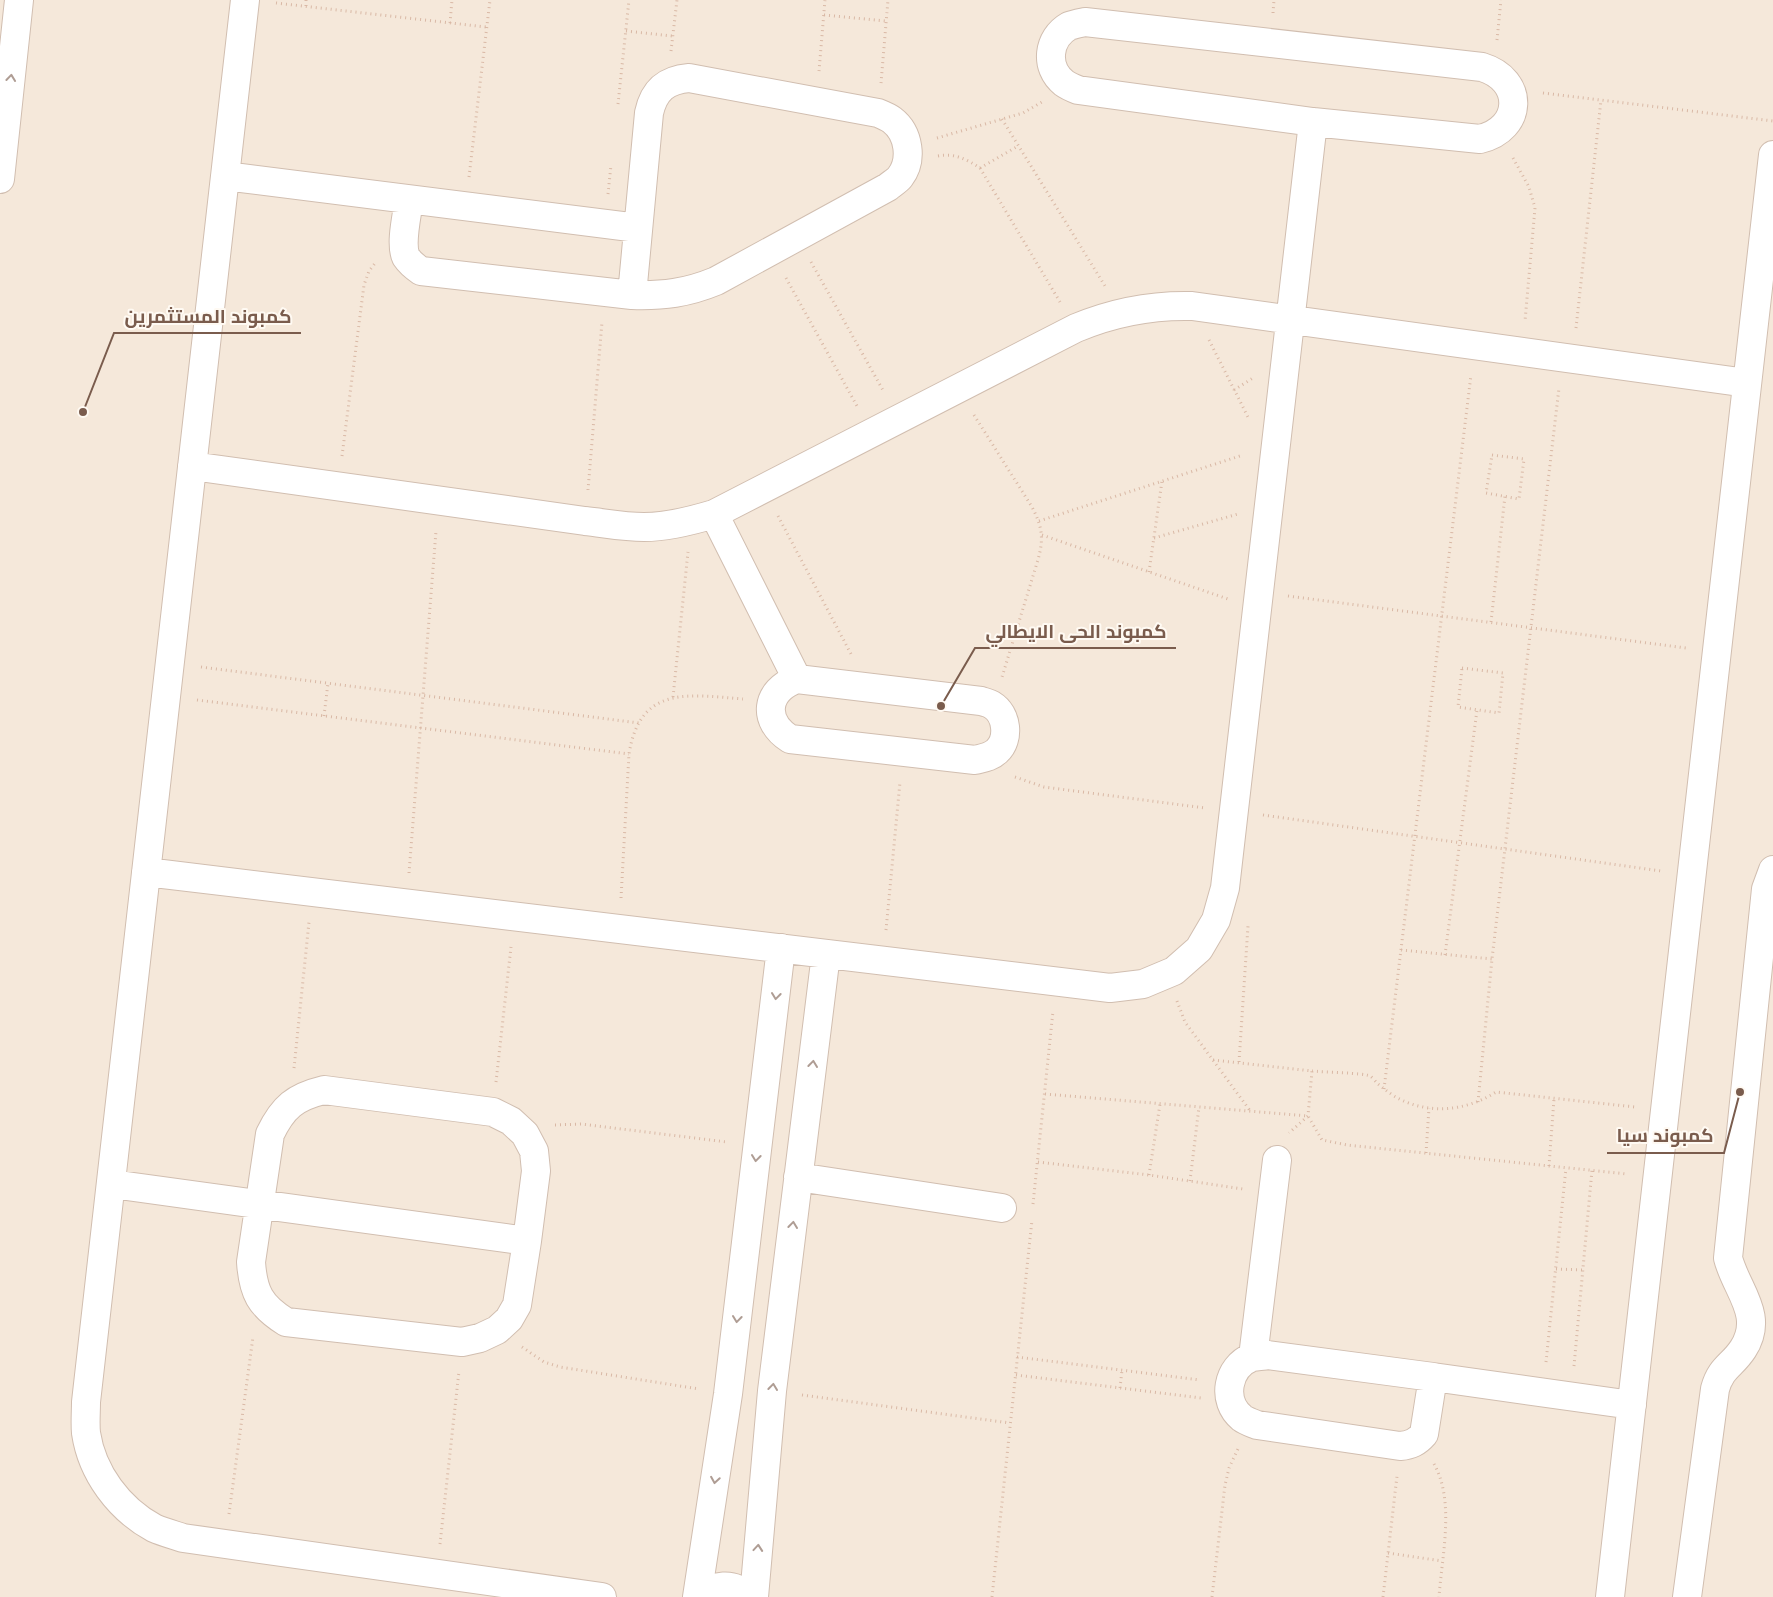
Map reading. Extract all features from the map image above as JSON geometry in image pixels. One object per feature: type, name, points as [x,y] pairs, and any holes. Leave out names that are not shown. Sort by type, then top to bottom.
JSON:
[{"type":"street","points":[[0,179],[19,0]]},
{"type":"street","points":[[256,1],[225,176],[86,1402],[86,1433],[94,1462],[109,1489],[129,1511],[155,1528],[183,1538],[602,1597]]},
{"type":"street","points":[[1085,22],[1482,67],[1502,80],[1513,100],[1508,122],[1501,130],[1491,136],[1480,139],[1313,122],[1078,90],[1065,84],[1055,74],[1050,60],[1052,45],[1060,32],[1072,25],[1085,22]]},
{"type":"street","points":[[409,200],[404,245],[406,256],[412,265],[421,271],[632,296],[661,296],[696,290],[716,281],[888,187],[900,177],[908,155],[903,132],[892,120],[878,113],[689,78],[677,79],[667,84],[654,97],[648,113],[632,296]]},
{"type":"street","points":[[146,872],[1110,988],[1143,984],[1174,971],[1199,949],[1216,920],[1224,888],[1269,506],[1270,447],[1290,319],[1313,122]]},
{"type":"street","points":[[1610,1597],[1773,155]]},
{"type":"street","points":[[225,176],[638,228]]},
{"type":"street","points":[[192,466],[585,521],[643,527],[667,526],[702,518],[1098,318],[1121,312],[1168,305],[1192,306],[1290,319],[1747,382]]},
{"type":"street","points":[[702,518],[797,679]]},
{"type":"street","points":[[797,679],[869,688],[981,701],[993,706],[1001,715],[1006,727],[1004,739],[998,751],[988,757],[975,760],[790,739],[780,732],[774,723],[771,712],[772,701],[786,683],[797,679]]},
{"type":"street","points":[[1687,1597],[1718,1378],[1725,1368],[1762,1330],[1751,1316],[1749,1304],[1736,1282],[1728,1258],[1766,889],[1773,870]]},
{"type":"street","points":[[697,1597],[728,1394],[781,948]]},
{"type":"street","points":[[754,1597],[772,1391],[826,954]]},
{"type":"street","points":[[324,1090],[493,1112],[511,1120],[525,1134],[534,1151],[536,1171],[517,1305],[509,1319],[497,1330],[480,1338],[462,1342],[286,1322],[270,1312],[259,1298],[252,1280],[250,1262],[270,1134],[278,1117],[290,1103],[306,1094],[324,1090]]},
{"type":"street","points":[[1253,1357],[1277,1160]]},
{"type":"street","points":[[798,1177],[1002,1208]]},
{"type":"street","points":[[112,1184],[527,1241]]},
{"type":"street","points":[[1433,1378],[1424,1434],[1409,1444],[1257,1425],[1243,1419],[1232,1407],[1230,1393],[1231,1377],[1240,1364],[1253,1357],[1268,1355],[1632,1405]]},
{"type":"street","points":[[697,1597],[708,1590],[720,1586],[733,1587],[748,1597]]},
{"type":"path","points":[[306,0],[306,6]]},
{"type":"path","points":[[450,23],[452,0]]},
{"type":"path","points":[[465,207],[490,0]]},
{"type":"path","points":[[667,84],[677,0]]},
{"type":"path","points":[[816,102],[825,0]]},
{"type":"path","points":[[878,113],[888,0]]},
{"type":"path","points":[[1501,0],[1502,80],[1601,100],[1773,121]]},
{"type":"path","points":[[256,1],[486,27]]},
{"type":"path","points":[[824,15],[886,21]]},
{"type":"path","points":[[626,31],[672,36]]},
{"type":"path","points":[[908,155],[1023,112],[1038,105],[1065,84]]},
{"type":"path","points":[[1478,1102],[1492,959],[1531,628],[1601,100]]},
{"type":"path","points":[[1002,119],[1121,312]]},
{"type":"path","points":[[1491,136],[1507,151],[1520,168],[1530,187],[1535,208],[1523,351]]},
{"type":"path","points":[[980,168],[1018,146]]},
{"type":"path","points":[[908,155],[949,154],[966,159],[980,168],[1076,328]]},
{"type":"path","points":[[797,236],[899,419]]},
{"type":"path","points":[[338,486],[364,285],[369,271],[378,259],[390,250],[404,245]]},
{"type":"path","points":[[770,251],[872,432]]},
{"type":"path","points":[[585,521],[604,292]]},
{"type":"path","points":[[1039,521],[1270,447],[1192,306]]},
{"type":"path","points":[[1384,1089],[1474,345]]},
{"type":"path","points":[[958,389],[1039,521],[1042,534],[1041,550],[993,706]]},
{"type":"path","points":[[1492,454],[1524,459],[1519,499],[1505,496],[1486,493],[1492,454]]},
{"type":"path","points":[[1149,572],[1162,481]]},
{"type":"path","points":[[764,488],[869,688]]},
{"type":"path","points":[[1491,622],[1505,496]]},
{"type":"path","points":[[407,903],[438,500]]},
{"type":"path","points":[[1154,538],[1269,506]]},
{"type":"path","points":[[673,697],[702,518]]},
{"type":"path","points":[[1042,534],[1149,572],[1258,601],[1442,616],[1716,652]]},
{"type":"path","points":[[170,664],[639,723]]},
{"type":"path","points":[[1462,668],[1503,674],[1498,712],[1478,710],[1458,707],[1462,668]]},
{"type":"path","points":[[324,716],[328,683]]},
{"type":"path","points":[[620,929],[630,754],[632,738],[639,723],[648,712],[660,703],[673,697],[687,695],[772,701]]},
{"type":"path","points":[[166,696],[630,754]]},
{"type":"path","points":[[1445,955],[1478,710]]},
{"type":"path","points":[[882,961],[903,752]]},
{"type":"path","points":[[988,757],[1014,776],[1044,788],[1234,811],[1691,876]]},
{"type":"path","points":[[1224,888],[1239,903],[1248,925],[1239,1062]]},
{"type":"path","points":[[290,1103],[313,892]]},
{"type":"path","points":[[493,1112],[515,916]]},
{"type":"path","points":[[1401,950],[1492,959]]},
{"type":"path","points":[[1174,971],[1173,992],[1185,1022],[1251,1112]]},
{"type":"path","points":[[1033,1205],[1056,982]]},
{"type":"path","points":[[1213,1060],[1370,1076],[1384,1089],[1405,1102],[1429,1108],[1454,1108],[1478,1102],[1496,1092],[1664,1110]]},
{"type":"path","points":[[1312,1071],[1308,1116],[1322,1140],[1348,1145],[1657,1177]]},
{"type":"path","points":[[1045,1094],[1308,1116]]},
{"type":"path","points":[[1549,1166],[1554,1099]]},
{"type":"path","points":[[1149,1175],[1160,1104]]},
{"type":"path","points":[[1190,1181],[1199,1107]]},
{"type":"path","points":[[1426,1153],[1429,1108]]},
{"type":"path","points":[[1277,1160],[1281,1143],[1291,1130],[1308,1116]]},
{"type":"path","points":[[525,1134],[552,1126],[581,1124],[758,1146]]},
{"type":"path","points":[[1038,1162],[1149,1175],[1273,1193]]},
{"type":"path","points":[[1543,1393],[1566,1168]]},
{"type":"path","points":[[1571,1397],[1592,1170]]},
{"type":"path","points":[[992,1597],[1032,1213]]},
{"type":"path","points":[[1556,1269],[1583,1270]]},
{"type":"path","points":[[224,1544],[259,1298]]},
{"type":"path","points":[[497,1330],[544,1362],[560,1367],[728,1394]]},
{"type":"path","points":[[436,1574],[462,1342]]},
{"type":"path","points":[[1017,1356],[1122,1370],[1230,1393]]},
{"type":"path","points":[[1120,1388],[1122,1370]]},
{"type":"path","points":[[1016,1375],[1120,1388],[1230,1393]]},
{"type":"path","points":[[772,1391],[1010,1423]]},
{"type":"path","points":[[1212,1597],[1227,1477],[1236,1452],[1257,1425]]},
{"type":"path","points":[[1383,1597],[1388,1553],[1409,1444],[1429,1455],[1438,1471],[1444,1488],[1446,1506],[1439,1597]]},
{"type":"path","points":[[1388,1553],[1442,1561]]},
{"type":"shaded area","points":[[0,0],[1773,0],[1773,1597],[0,1597]]},
{"type":"place","name":"كمبوند المستثمرين","points":[[83,412]]},
{"type":"place","name":"كمبوند الحى الايطالي","points":[[941,706]]},
{"type":"place","name":"كمبوند سيا","points":[[1740,1092]]}]
